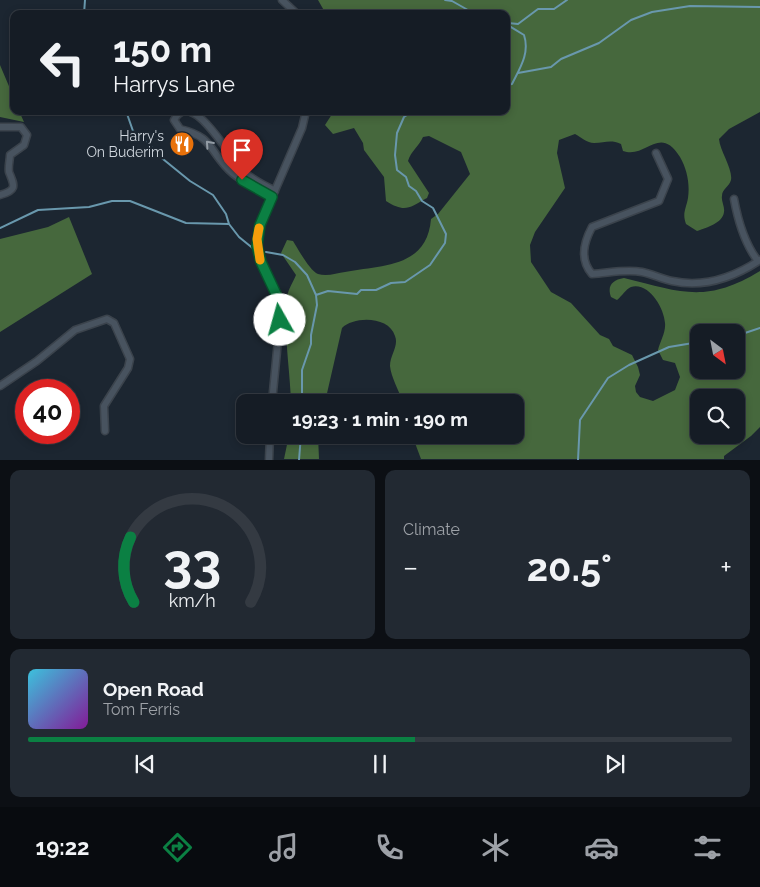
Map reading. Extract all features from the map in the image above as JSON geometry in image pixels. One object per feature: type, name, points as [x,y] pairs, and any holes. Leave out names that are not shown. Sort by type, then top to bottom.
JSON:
[{"type":"street","points":[[282,0],[293,10]]},
{"type":"street","points":[[176,115],[174,120],[180,129],[197,134],[206,140],[228,169],[242,180],[273,194]]},
{"type":"street","points":[[196,115],[209,124],[232,159],[244,172],[273,194]]},
{"type":"street","points":[[273,394],[280,320],[277,296],[261,262],[257,239],[260,225],[273,194],[296,146],[305,115]]},
{"type":"street","points":[[0,127],[21,128],[27,135],[24,145],[10,155],[9,168],[14,181],[13,187],[9,193],[0,196]]},
{"type":"street","points":[[656,153],[668,179],[659,201],[592,226],[584,241],[584,260],[592,274],[622,270],[643,272],[672,281],[697,285],[721,280],[759,260],[752,253],[738,222],[734,199]]},
{"type":"street","points":[[0,386],[37,361],[75,330],[107,319],[114,323],[130,359],[128,368],[104,406],[105,431]]},
{"type":"street","points":[[269,460],[270,444]]},
{"type":"green space","points":[[318,0],[760,0],[760,112],[729,129],[719,139],[731,176],[730,182],[722,194],[724,210],[721,219],[697,231],[686,224],[684,214],[689,187],[686,172],[680,157],[666,143],[659,143],[631,152],[623,151],[621,144],[611,141],[591,143],[575,134],[559,140],[557,153],[565,188],[535,232],[530,245],[531,262],[551,292],[571,303],[600,335],[609,339],[613,346],[632,355],[640,375],[635,386],[636,392],[640,397],[653,401],[675,390],[680,377],[675,363],[663,360],[658,350],[665,326],[662,310],[649,292],[638,286],[629,288],[617,300],[611,297],[610,287],[612,284],[616,280],[624,278],[678,291],[708,291],[724,288],[760,271],[760,427],[745,440],[745,389],[690,389],[690,444],[740,444],[724,456],[724,459],[421,459],[415,444],[524,444],[524,394],[400,394],[390,366],[396,343],[395,336],[386,325],[371,320],[354,321],[342,328],[327,394],[290,394],[286,310],[289,289],[296,275],[281,253],[287,240],[293,241],[311,269],[321,275],[373,268],[400,261],[412,255],[421,247],[428,235],[431,219],[438,214],[470,174],[461,152],[429,136],[423,137],[408,161],[429,193],[427,198],[407,208],[392,205],[386,201],[384,177],[364,150],[363,143],[354,128],[333,134],[325,125],[331,115],[510,115],[510,10],[324,10]]},
{"type":"green space","points":[[0,65],[10,89],[10,115],[21,115],[24,122],[0,117]]},
{"type":"green space","points":[[69,217],[92,274],[0,332],[0,239],[48,227]]},
{"type":"green space","points":[[287,444],[318,444],[319,459],[284,459]]},
{"type":"building","name":"Harry's On Buderim","points":[[175,136],[191,139],[188,152],[173,149]]},
{"type":"waterway","points":[[84,10],[85,0]]},
{"type":"waterway","points":[[445,0],[452,1],[468,10]]},
{"type":"waterway","points":[[510,23],[518,24],[538,9],[554,9],[567,0]]},
{"type":"waterway","points":[[518,73],[551,67],[561,59],[599,43],[631,20],[652,12],[690,6],[760,7]]},
{"type":"waterway","points":[[510,26],[524,35],[526,42],[523,60],[512,84],[510,84]]},
{"type":"waterway","points":[[127,115],[133,131],[151,146],[158,155],[190,181],[213,195],[226,214],[229,224],[239,237],[255,250]]},
{"type":"waterway","points":[[316,295],[328,291],[357,294],[361,290],[376,290],[391,283],[405,282],[430,265],[445,243],[446,234],[433,208],[422,201],[416,191],[409,186],[406,177],[397,170],[395,155],[397,133],[404,117],[407,115]]},
{"type":"waterway","points":[[0,228],[38,210],[89,207],[112,201],[130,201],[186,223],[229,224]]},
{"type":"waterway","points":[[266,252],[283,255],[295,262],[307,275],[316,295],[317,305],[311,344],[302,370],[302,394]]},
{"type":"waterway","points":[[745,333],[760,328]]},
{"type":"waterway","points":[[578,460],[580,420],[608,378],[629,365],[669,347],[690,344]]},
{"type":"waterway","points":[[299,460],[300,444]]},
{"type":"slow traffic","points":[[259,228],[257,246],[260,260]]},
{"type":"place","name":"Harry's On Buderim","points":[[182,144]]},
{"type":"route","points":[[242,180],[272,197],[260,225],[257,246],[261,262],[277,296],[280,320]]}]
